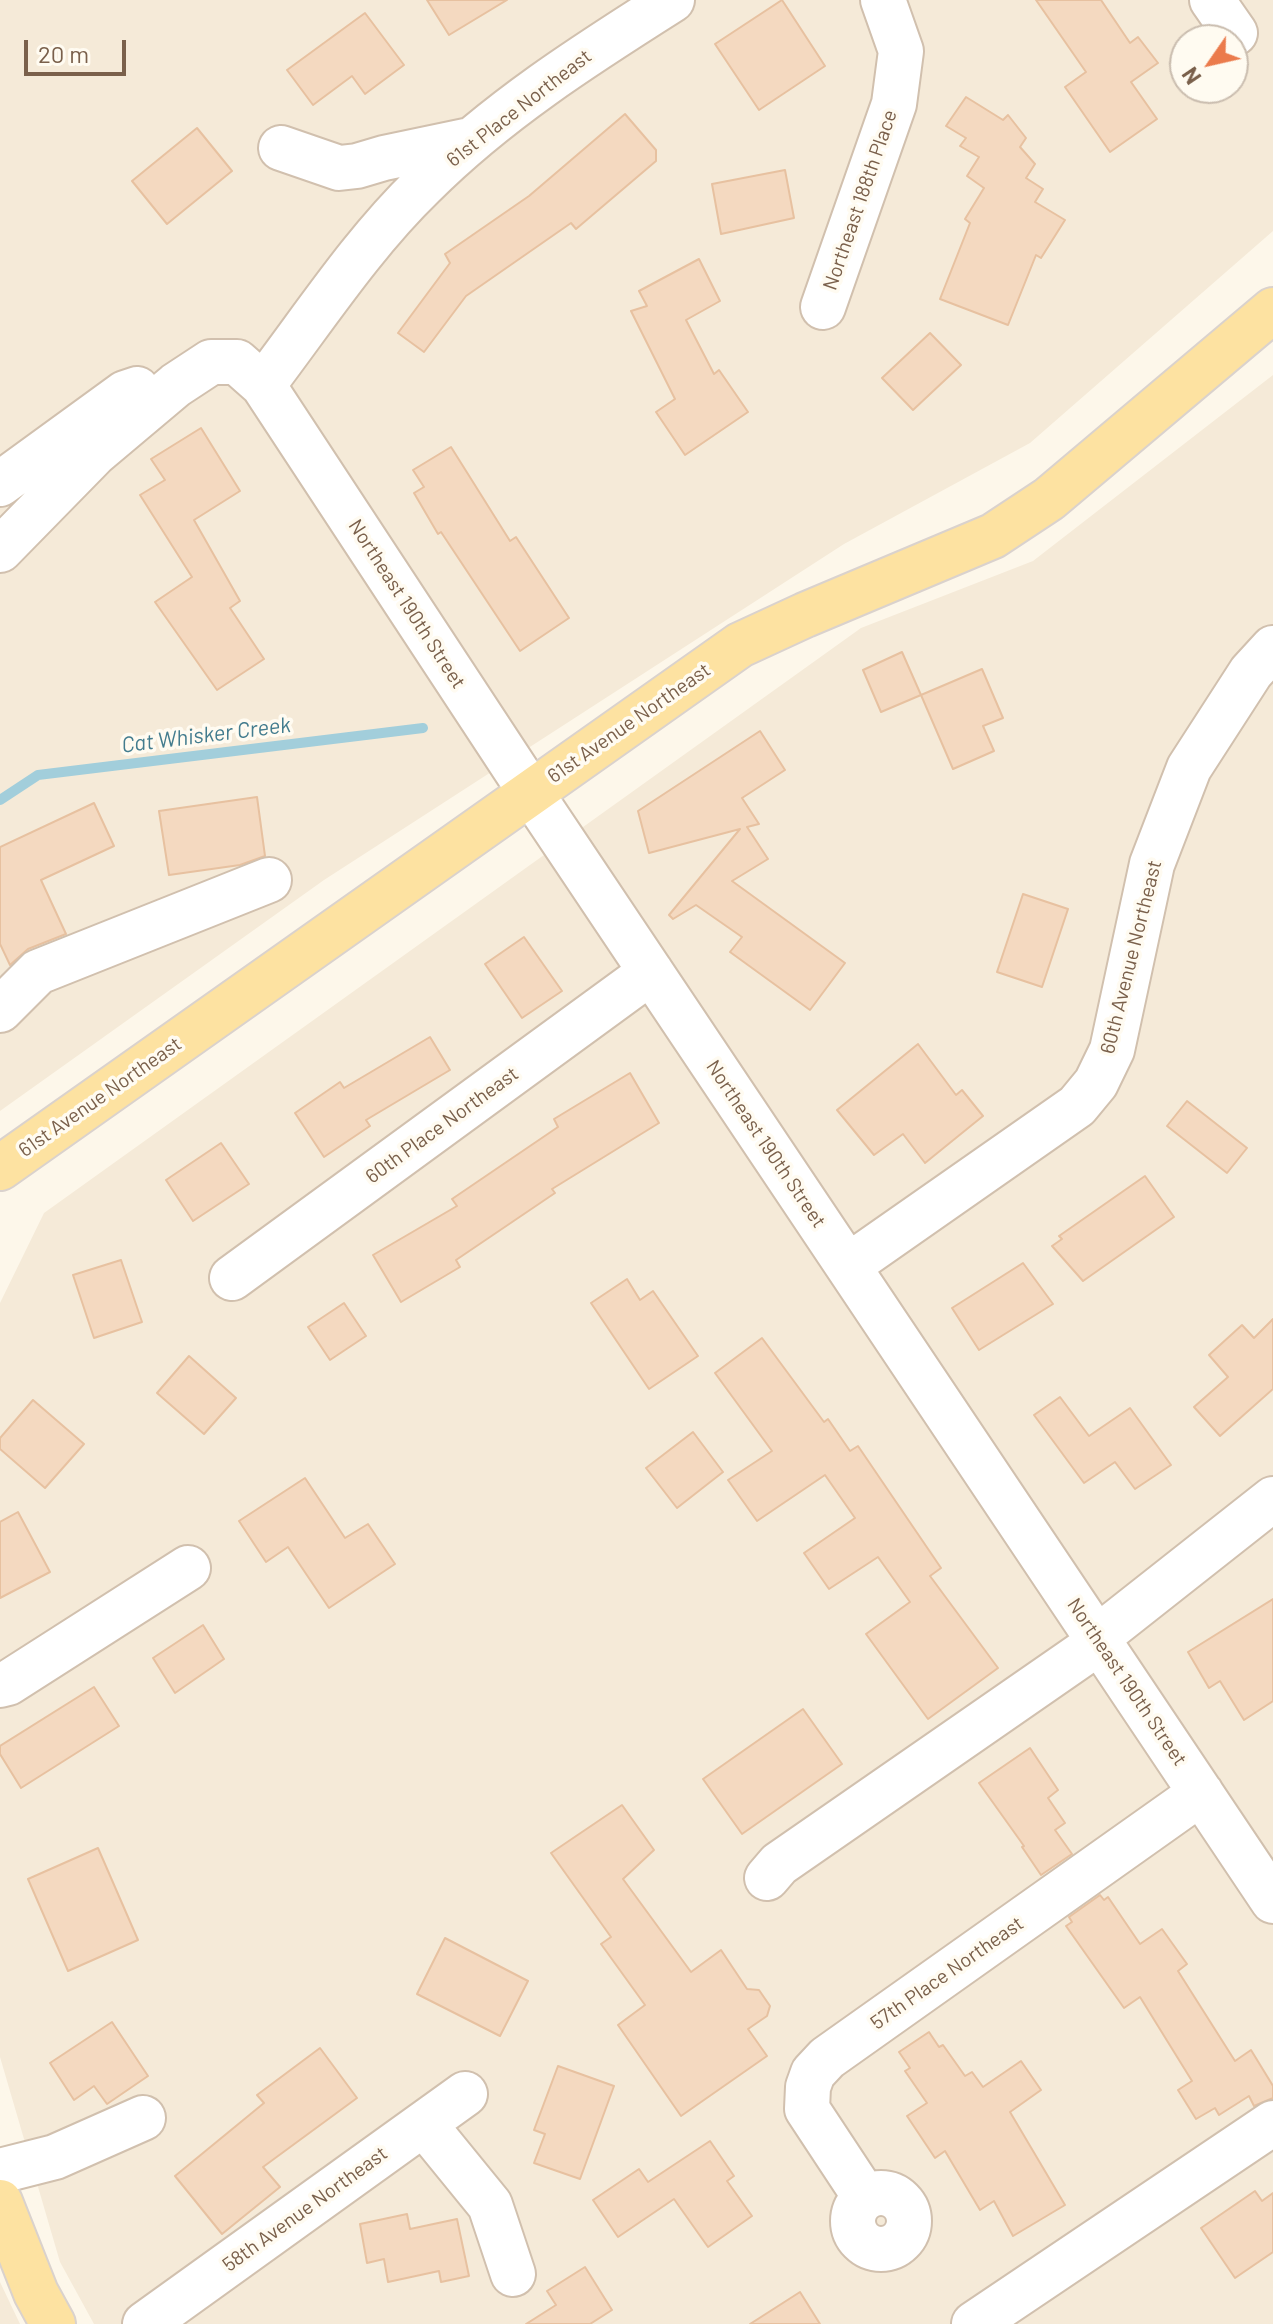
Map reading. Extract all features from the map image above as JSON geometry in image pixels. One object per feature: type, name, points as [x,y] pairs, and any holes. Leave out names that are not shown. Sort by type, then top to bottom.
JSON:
[{"type":"main road","name":"61st Avenue Northeast","points":[[0,1168],[740,645],[993,536],[1049,499],[1273,310]]},
{"type":"main road","points":[[0,2204],[36,2293],[53,2324]]},
{"type":"street","name":"61st Place Northeast","points":[[263,385],[386,225],[421,186],[470,140],[586,55],[672,0]]},
{"type":"street","name":"Northeast 188th Place","points":[[823,307],[894,104],[901,51],[883,0]]},
{"type":"street","points":[[281,148],[339,168],[470,140]]},
{"type":"street","points":[[0,484],[125,393],[211,362],[237,362],[263,385]]},
{"type":"street","points":[[0,550],[94,454],[176,385],[211,362]]},
{"type":"street","name":"Northeast 190th Street","points":[[263,385],[531,793],[1273,1901]]},
{"type":"street","name":"60th Avenue Northeast","points":[[848,1266],[1077,1106],[1096,1083],[1112,1050],[1152,864],[1189,768],[1251,672],[1273,648]]},
{"type":"street","points":[[0,1010],[38,972],[269,880]]},
{"type":"street","name":"60th Place Northeast","points":[[232,1278],[651,972]]},
{"type":"street","points":[[767,1878],[779,1864],[1099,1639],[1273,1499]]},
{"type":"street","points":[[0,1685],[8,1683],[188,1568]]},
{"type":"street","name":"57th Place Northeast","points":[[865,2197],[807,2109],[808,2087],[813,2073],[827,2058],[1201,1793]]},
{"type":"street","name":"58th Avenue Northeast","points":[[145,2324],[465,2094]]},
{"type":"street","points":[[0,2171],[55,2157],[143,2118]]},
{"type":"street","points":[[974,2324],[1273,2123]]},
{"type":"street","points":[[424,2124],[490,2205],[513,2274]]},
{"type":"shaded area","points":[[0,0],[1273,0],[1273,231],[1030,443],[844,544],[324,880],[0,1111]]},
{"type":"shaded area","points":[[1273,375],[1273,2324],[94,2324],[60,2262],[0,2057],[0,1303],[44,1213],[861,628],[1033,561]]},
{"type":"shaded area","points":[[0,2282],[20,2324],[0,2324]]},
{"type":"building","points":[[427,0],[507,0],[449,35]]},
{"type":"building","points":[[782,0],[825,66],[759,110],[715,44]]},
{"type":"building","points":[[1036,0],[1101,0],[1130,43],[1138,37],[1158,63],[1131,82],[1157,119],[1110,152],[1065,87],[1086,72]]},
{"type":"building","points":[[365,13],[404,65],[365,94],[352,76],[313,105],[287,70]]},
{"type":"building","points":[[966,97],[1003,120],[1008,115],[1026,138],[1020,147],[1035,164],[1026,178],[1043,189],[1035,202],[1065,220],[1041,258],[1036,255],[1008,325],[940,299],[970,223],[965,219],[984,188],[967,176],[979,157],[960,146],[966,138],[946,126]]},
{"type":"building","points":[[625,114],[656,150],[656,161],[576,229],[571,223],[466,296],[424,352],[398,333],[450,263],[445,254],[529,196]]},
{"type":"building","points":[[197,128],[232,171],[167,224],[132,181]]},
{"type":"building","points":[[785,170],[794,218],[721,234],[712,184]]},
{"type":"building","points":[[699,259],[720,301],[686,320],[714,374],[719,370],[748,412],[685,455],[656,412],[675,399],[631,311],[647,306],[639,291]]},
{"type":"building","points":[[930,333],[961,365],[913,410],[882,378]]},
{"type":"building","points":[[201,428],[240,491],[194,520],[240,601],[230,608],[264,659],[217,690],[155,602],[192,577],[140,495],[165,480],[151,459]]},
{"type":"building","points":[[451,447],[510,541],[516,537],[569,618],[520,651],[441,532],[438,534],[414,493],[424,487],[413,470]]},
{"type":"building","points":[[902,652],[921,695],[881,712],[863,670]]},
{"type":"building","points":[[982,669],[1003,718],[983,726],[994,751],[953,769],[921,695]]},
{"type":"building","points":[[760,731],[785,770],[742,798],[759,824],[747,827],[768,859],[732,881],[845,963],[810,1010],[730,952],[742,937],[696,905],[673,919],[669,915],[740,829],[649,853],[638,811]]},
{"type":"building","points":[[257,797],[265,856],[240,865],[169,875],[159,811]]},
{"type":"building","points":[[94,803],[114,846],[41,880],[66,934],[28,949],[10,965],[0,944],[0,847]]},
{"type":"building","points":[[1023,894],[1068,909],[1042,987],[997,972]]},
{"type":"building","points":[[524,937],[562,991],[522,1018],[485,964]]},
{"type":"building","points":[[430,1037],[450,1070],[366,1120],[370,1126],[324,1157],[295,1113],[340,1082],[344,1088]]},
{"type":"building","points":[[918,1044],[956,1095],[962,1090],[983,1116],[925,1163],[903,1134],[874,1155],[837,1110]]},
{"type":"building","points":[[630,1073],[659,1123],[552,1189],[555,1193],[456,1260],[460,1267],[401,1302],[373,1255],[457,1206],[452,1199],[558,1127],[554,1119]]},
{"type":"building","points":[[1187,1101],[1247,1148],[1227,1173],[1167,1126]]},
{"type":"building","points":[[221,1143],[249,1184],[193,1221],[166,1180]]},
{"type":"building","points":[[1145,1176],[1174,1217],[1083,1281],[1052,1246],[1062,1239],[1059,1236]]},
{"type":"building","points":[[121,1260],[142,1322],[94,1338],[73,1275]]},
{"type":"building","points":[[1023,1263],[1053,1304],[979,1350],[952,1308]]},
{"type":"building","points":[[627,1279],[640,1300],[653,1291],[698,1356],[649,1389],[591,1303]]},
{"type":"building","points":[[344,1303],[366,1336],[330,1360],[308,1327]]},
{"type":"building","points":[[1273,1319],[1273,1389],[1220,1436],[1194,1407],[1228,1377],[1209,1355],[1242,1325],[1254,1338]]},
{"type":"building","points":[[762,1338],[824,1422],[828,1419],[850,1451],[858,1446],[941,1568],[930,1576],[998,1668],[928,1719],[866,1634],[910,1602],[878,1557],[829,1589],[804,1553],[855,1518],[825,1475],[757,1521],[728,1480],[772,1451],[715,1373]]},
{"type":"building","points":[[189,1356],[236,1398],[204,1434],[157,1393]]},
{"type":"building","points":[[1060,1397],[1089,1436],[1130,1408],[1171,1465],[1135,1489],[1115,1462],[1084,1483],[1034,1415]]},
{"type":"building","points":[[33,1400],[84,1444],[45,1488],[0,1449],[0,1438]]},
{"type":"building","points":[[693,1432],[723,1472],[677,1508],[646,1468]]},
{"type":"building","points":[[305,1478],[345,1538],[368,1524],[395,1564],[329,1608],[288,1547],[266,1562],[239,1521]]},
{"type":"building","points":[[18,1512],[50,1572],[0,1598],[0,1522]]},
{"type":"building","points":[[1273,1599],[1273,1701],[1244,1720],[1220,1681],[1209,1688],[1188,1652]]},
{"type":"building","points":[[203,1625],[224,1659],[175,1693],[153,1658]]},
{"type":"building","points":[[94,1687],[119,1726],[21,1788],[0,1754],[0,1746]]},
{"type":"building","points":[[803,1709],[842,1764],[742,1834],[703,1779]]},
{"type":"building","points":[[1030,1748],[1058,1790],[1048,1798],[1065,1823],[1055,1830],[1072,1854],[1041,1875],[979,1783]]},
{"type":"building","points":[[622,1805],[654,1850],[623,1879],[691,1972],[721,1950],[747,1989],[759,1990],[770,2006],[767,2016],[748,2029],[767,2056],[681,2116],[618,2025],[645,2005],[601,1944],[611,1937],[551,1853]]},
{"type":"building","points":[[98,1848],[138,1940],[68,1971],[28,1879]]},
{"type":"building","points":[[1100,1895],[1104,1900],[1108,1897],[1140,1944],[1162,1929],[1187,1964],[1178,1971],[1235,2061],[1251,2050],[1273,2086],[1273,2098],[1254,2106],[1249,2096],[1219,2115],[1215,2108],[1196,2119],[1178,2090],[1192,2081],[1140,1997],[1124,2008],[1066,1926],[1072,1922],[1069,1917]]},
{"type":"building","points":[[445,1938],[528,1981],[500,2036],[417,1994]]},
{"type":"building","points":[[112,2022],[148,2076],[107,2104],[94,2086],[74,2100],[50,2063]]},
{"type":"building","points":[[929,2032],[939,2047],[943,2045],[965,2076],[972,2072],[983,2087],[1021,2061],[1041,2090],[1010,2112],[1065,2205],[1013,2236],[994,2201],[980,2210],[945,2151],[935,2158],[907,2116],[927,2103],[905,2071],[910,2068],[899,2052]]},
{"type":"building","points":[[320,2048],[357,2098],[263,2167],[280,2187],[222,2234],[175,2176],[264,2103],[257,2095]]},
{"type":"building","points":[[558,2066],[614,2086],[580,2179],[534,2163],[545,2134],[534,2130]]},
{"type":"building","points":[[710,2141],[734,2176],[727,2181],[752,2216],[708,2247],[674,2199],[618,2237],[593,2200],[639,2169],[648,2182]]},
{"type":"building","points":[[1255,2191],[1262,2201],[1273,2193],[1273,2252],[1235,2278],[1201,2228]]},
{"type":"building","points":[[407,2214],[410,2229],[457,2219],[469,2276],[441,2282],[439,2271],[388,2282],[384,2259],[367,2263],[360,2224]]},
{"type":"building","points":[[585,2267],[612,2310],[590,2324],[526,2324],[556,2305],[547,2291]]},
{"type":"building","points":[[800,2292],[820,2324],[750,2324]]},
{"type":"waterway","name":"Cat Whisker Creek","points":[[0,800],[38,775],[423,728]]}]
